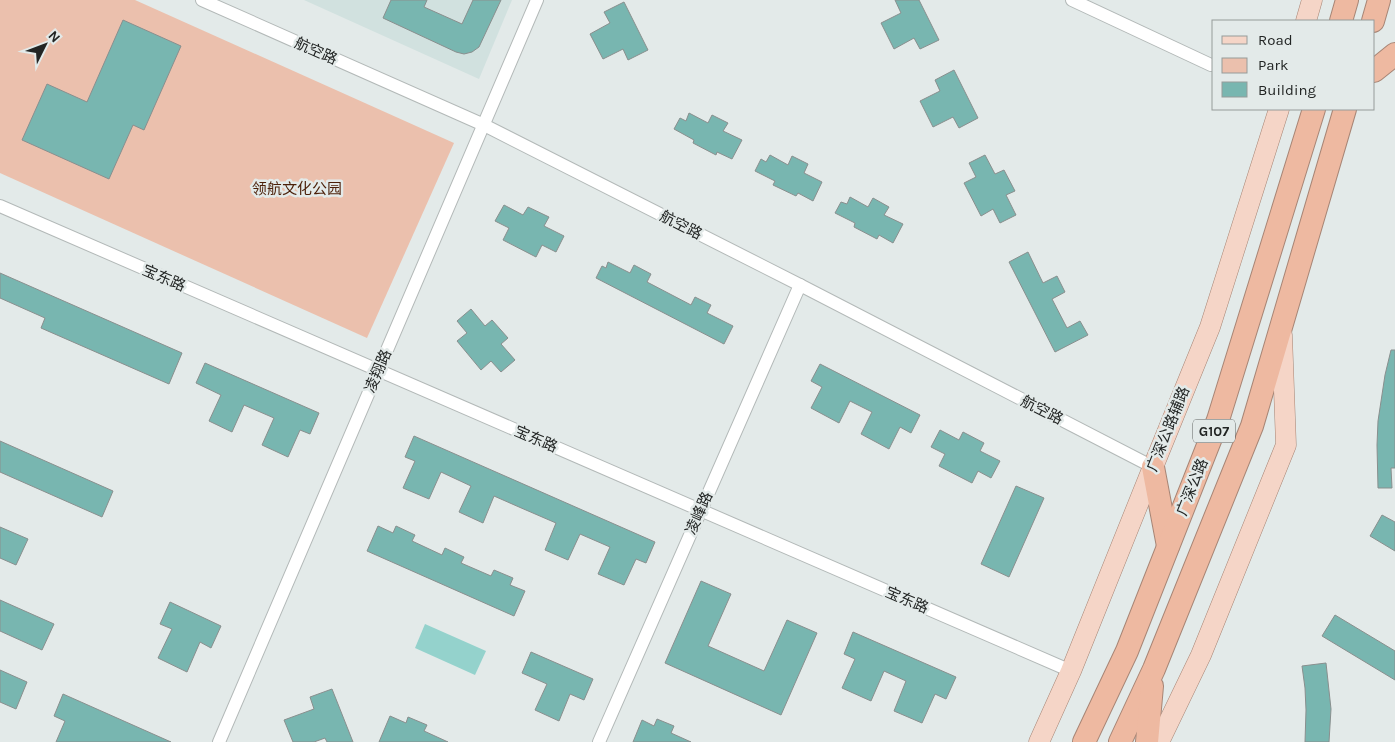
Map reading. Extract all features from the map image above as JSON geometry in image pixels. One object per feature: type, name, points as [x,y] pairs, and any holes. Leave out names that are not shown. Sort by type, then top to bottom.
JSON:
[{"type":"highway","points":[[1341,20],[1347,0]]},
{"type":"highway","points":[[1373,20],[1379,0]]},
{"type":"highway","points":[[1375,70],[1395,54]]},
{"type":"highway","name":"广深公路","points":[[1084,742],[1127,651],[1218,420],[1314,110]]},
{"type":"highway","name":"G107","points":[[1120,742],[1154,669],[1252,426],[1345,110]]},
{"type":"highway","points":[[1152,467],[1168,546]]},
{"type":"highway","points":[[1147,742],[1154,669]]},
{"type":"main road","points":[[1306,20],[1312,0]]},
{"type":"main road","name":"广深公路辅路","points":[[1039,742],[1071,671],[1210,327],[1279,110]]},
{"type":"main road","points":[[1159,742],[1201,655],[1286,445],[1282,325]]},
{"type":"street","name":"航空路","points":[[202,0],[484,125],[800,285],[1152,467]]},
{"type":"street","name":"凌翔路","points":[[219,742],[537,0]]},
{"type":"street","points":[[1072,0],[1211,65]]},
{"type":"street","name":"宝东路","points":[[0,206],[1071,671]]},
{"type":"street","name":"凌峰路","points":[[599,742],[800,285]]},
{"type":"shaded area","points":[[304,0],[512,0],[479,79]]},
{"type":"green space","name":"领航文化公园","points":[[0,0],[135,0],[454,143],[367,338],[0,173]]},
{"type":"water","points":[[425,624],[486,651],[475,675],[415,648]]},
{"type":"building","points":[[391,0],[427,0],[424,7],[462,24],[473,0],[501,0],[479,47],[472,52],[464,54],[383,18]]},
{"type":"building","points":[[895,0],[919,0],[939,40],[920,49],[914,38],[894,49],[881,23],[901,13]]},
{"type":"building","points":[[624,2],[648,50],[628,60],[623,49],[603,59],[590,34],[610,23],[604,12]]},
{"type":"building","points":[[123,20],[181,46],[144,130],[133,125],[109,179],[22,140],[47,84],[87,102]]},
{"type":"building","points":[[954,70],[978,118],[959,128],[953,117],[933,127],[920,101],[940,91],[935,80]]},
{"type":"building","points":[[689,113],[708,123],[712,115],[728,123],[723,131],[742,140],[732,159],[717,152],[716,155],[693,143],[694,140],[674,129],[680,118],[686,121]]},
{"type":"building","points":[[770,155],[788,165],[792,156],[808,164],[804,173],[822,182],[813,201],[798,193],[796,196],[773,185],[775,181],[755,171],[761,159],[766,162]]},
{"type":"building","points":[[985,155],[995,174],[1004,170],[1015,191],[1006,195],[1016,215],[1000,223],[993,209],[981,216],[964,183],[976,177],[969,163]]},
{"type":"building","points":[[850,197],[868,207],[873,198],[889,207],[884,215],[903,224],[893,243],[879,235],[877,239],[854,227],[855,223],[835,213],[841,202],[847,204]]},
{"type":"building","points":[[504,205],[523,215],[528,207],[549,217],[544,226],[564,236],[556,252],[542,245],[536,257],[503,240],[509,228],[495,221]]},
{"type":"building","points":[[1028,252],[1043,283],[1057,276],[1065,292],[1052,299],[1067,328],[1080,321],[1088,335],[1055,352],[1009,262]]},
{"type":"building","points":[[608,262],[630,273],[634,265],[651,274],[647,282],[691,305],[695,297],[711,305],[707,313],[733,326],[724,344],[596,278],[602,266],[606,268]]},
{"type":"building","points":[[0,273],[182,353],[169,384],[41,328],[45,318],[0,298]]},
{"type":"building","points":[[471,309],[485,326],[492,320],[508,338],[501,344],[515,360],[501,372],[491,361],[481,370],[457,341],[467,333],[457,321]]},
{"type":"building","points":[[1391,350],[1395,350],[1395,468],[1391,468],[1392,488],[1378,488],[1378,421]]},
{"type":"building","points":[[205,363],[319,413],[310,434],[300,430],[288,457],[262,445],[274,418],[244,405],[232,432],[209,421],[221,395],[196,383]]},
{"type":"building","points":[[820,364],[920,415],[911,433],[900,427],[889,449],[861,434],[872,412],[850,401],[839,423],[811,408],[822,387],[811,381]]},
{"type":"building","points":[[940,430],[959,440],[963,432],[984,443],[980,451],[1000,461],[991,478],[978,471],[972,483],[939,466],[945,454],[931,447]]},
{"type":"building","points":[[414,436],[655,542],[646,563],[636,559],[624,585],[598,574],[610,547],[580,534],[568,560],[545,550],[556,523],[494,496],[483,523],[459,512],[471,486],[441,472],[429,499],[403,488],[415,461],[405,457]]},
{"type":"building","points":[[0,441],[113,491],[102,517],[0,472]]},
{"type":"building","points":[[1016,486],[1044,498],[1009,577],[981,564]]},
{"type":"building","points":[[1382,515],[1395,522],[1395,551],[1370,536]]},
{"type":"building","points":[[378,526],[393,533],[396,526],[415,535],[412,541],[442,555],[445,548],[464,557],[461,563],[491,576],[494,570],[513,578],[510,585],[525,591],[514,616],[367,551]]},
{"type":"building","points":[[0,527],[28,539],[16,565],[0,558]]},
{"type":"building","points":[[701,581],[731,594],[708,646],[764,671],[787,620],[817,633],[781,715],[665,663]]},
{"type":"building","points":[[0,600],[54,624],[42,650],[0,631]]},
{"type":"building","points":[[170,602],[221,626],[211,648],[200,642],[187,672],[158,658],[172,629],[160,624]]},
{"type":"building","points":[[1335,615],[1395,651],[1395,680],[1322,636]]},
{"type":"building","points":[[853,632],[956,677],[946,699],[935,694],[922,723],[894,711],[906,681],[884,671],[871,701],[842,688],[855,659],[844,654]]},
{"type":"building","points":[[531,652],[593,679],[584,700],[570,694],[559,721],[535,710],[547,684],[522,673]]},
{"type":"building","points":[[1326,663],[1331,709],[1329,742],[1305,742],[1306,710],[1302,666]]},
{"type":"building","points":[[0,670],[27,682],[16,709],[0,702]]},
{"type":"building","points":[[332,689],[353,742],[327,742],[325,738],[314,742],[293,742],[284,720],[314,709],[310,697]]},
{"type":"building","points":[[63,694],[171,742],[56,742],[65,721],[54,716]]},
{"type":"building","points":[[390,716],[406,723],[408,717],[427,725],[424,731],[448,742],[379,742]]},
{"type":"building","points":[[657,719],[674,726],[671,733],[691,742],[633,742],[642,720],[654,726]]}]
